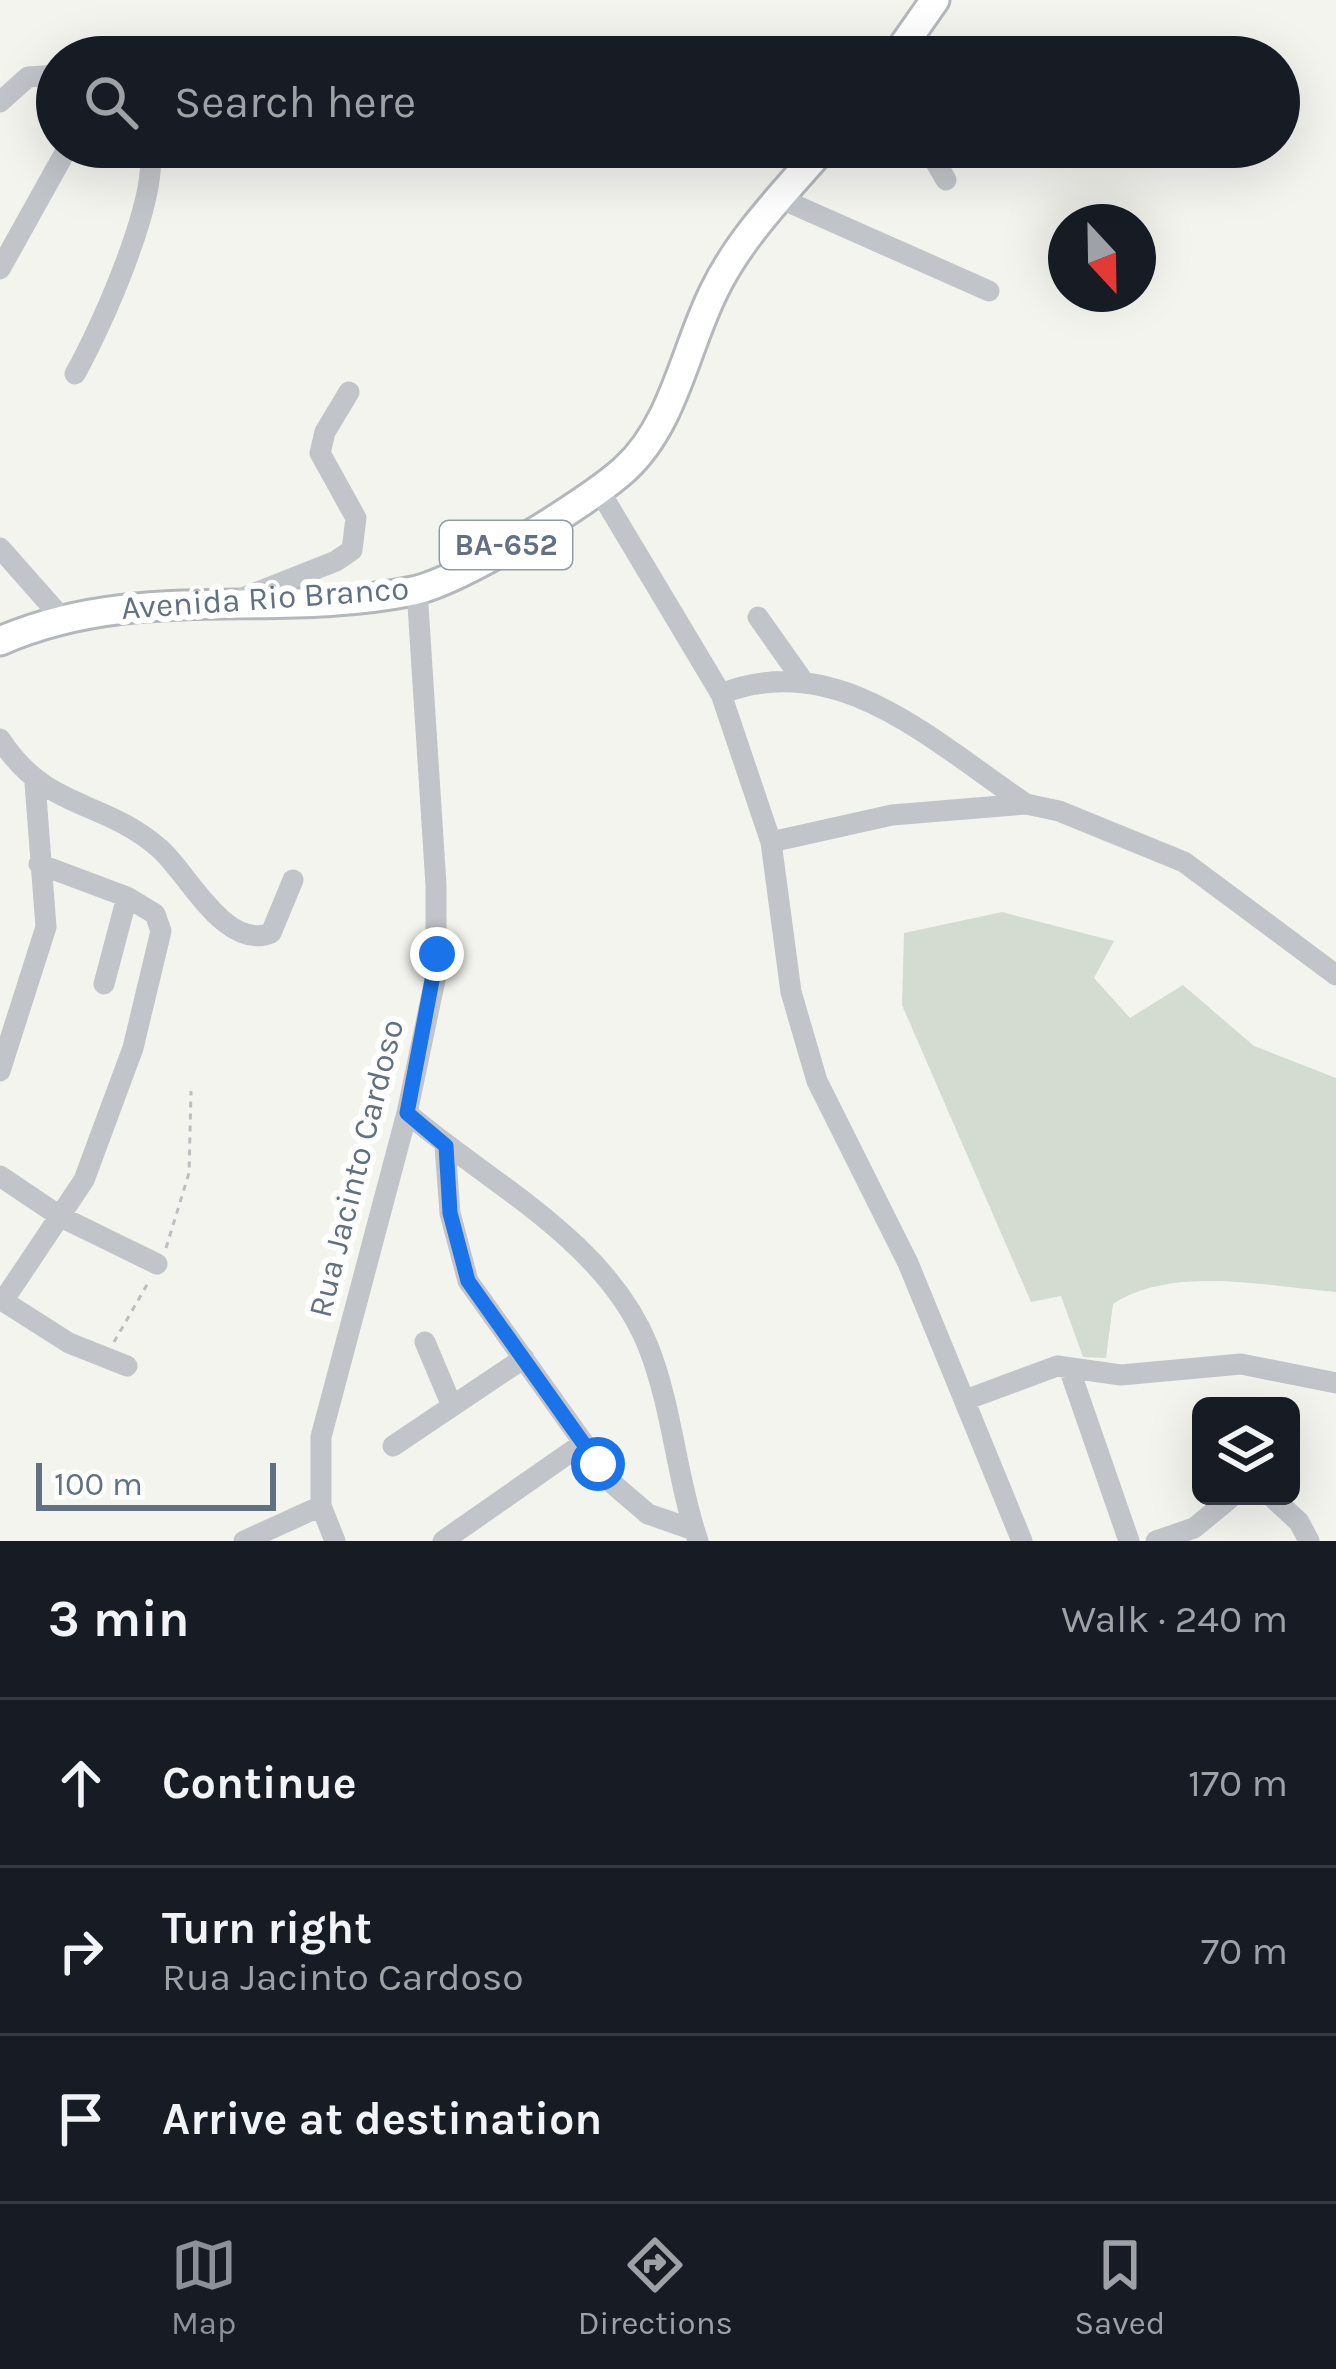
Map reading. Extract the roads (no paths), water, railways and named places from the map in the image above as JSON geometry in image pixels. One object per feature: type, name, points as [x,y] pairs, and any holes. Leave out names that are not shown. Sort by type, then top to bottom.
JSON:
[{"type":"main road","points":[[909,36],[934,0]]},
{"type":"main road","name":"Avenida Rio Branco","points":[[0,641],[62,617],[144,603],[361,598],[417,590],[457,574],[599,490],[648,441],[714,289],[805,168]]},
{"type":"street","points":[[0,102],[28,76],[36,76]]},
{"type":"street","points":[[0,269],[56,168]]},
{"type":"street","points":[[75,374],[102,325],[123,266],[143,197],[146,168]]},
{"type":"street","points":[[939,168],[946,180]]},
{"type":"street","points":[[779,198],[989,291]]},
{"type":"street","points":[[234,602],[336,561],[352,550],[356,518],[320,453],[325,432],[350,392]]},
{"type":"street","points":[[599,490],[721,694],[772,842],[794,1005],[817,1081],[968,1399],[1022,1541]]},
{"type":"street","points":[[0,548],[62,617]]},
{"type":"street","name":"Rua Jacinto Cardoso","points":[[335,1541],[321,1506],[320,1456],[328,1404],[407,1113],[437,954],[417,590]]},
{"type":"street","points":[[758,616],[801,678]]},
{"type":"street","points":[[721,694],[766,678],[801,678],[878,707],[1026,804],[1093,821],[1184,862],[1336,975]]},
{"type":"street","points":[[0,739],[34,783],[161,849],[198,899],[258,936],[272,932],[293,880]]},
{"type":"street","points":[[0,1071],[46,927],[34,783]]},
{"type":"street","points":[[772,842],[869,819],[1026,804]]},
{"type":"street","points":[[40,864],[128,897],[155,914],[161,940],[120,1087],[84,1180],[2,1300],[69,1343],[127,1366]]},
{"type":"street","points":[[104,984],[128,897]]},
{"type":"street","points":[[407,1113],[563,1236],[622,1297],[658,1374],[696,1536]]},
{"type":"street","points":[[446,1146],[459,1260],[613,1484],[648,1514],[696,1536]]},
{"type":"street","points":[[0,1176],[61,1217],[157,1264]]},
{"type":"street","points":[[425,1342],[452,1406]]},
{"type":"street","points":[[393,1446],[524,1358]]},
{"type":"street","points":[[968,1399],[1044,1368],[1121,1375],[1241,1364],[1336,1383]]},
{"type":"street","points":[[1069,1368],[1130,1541]]},
{"type":"street","points":[[442,1541],[582,1444]]},
{"type":"street","points":[[1156,1541],[1194,1528],[1222,1505]]},
{"type":"street","points":[[1280,1505],[1299,1522],[1309,1541]]},
{"type":"street","points":[[244,1541],[321,1506]]}]
